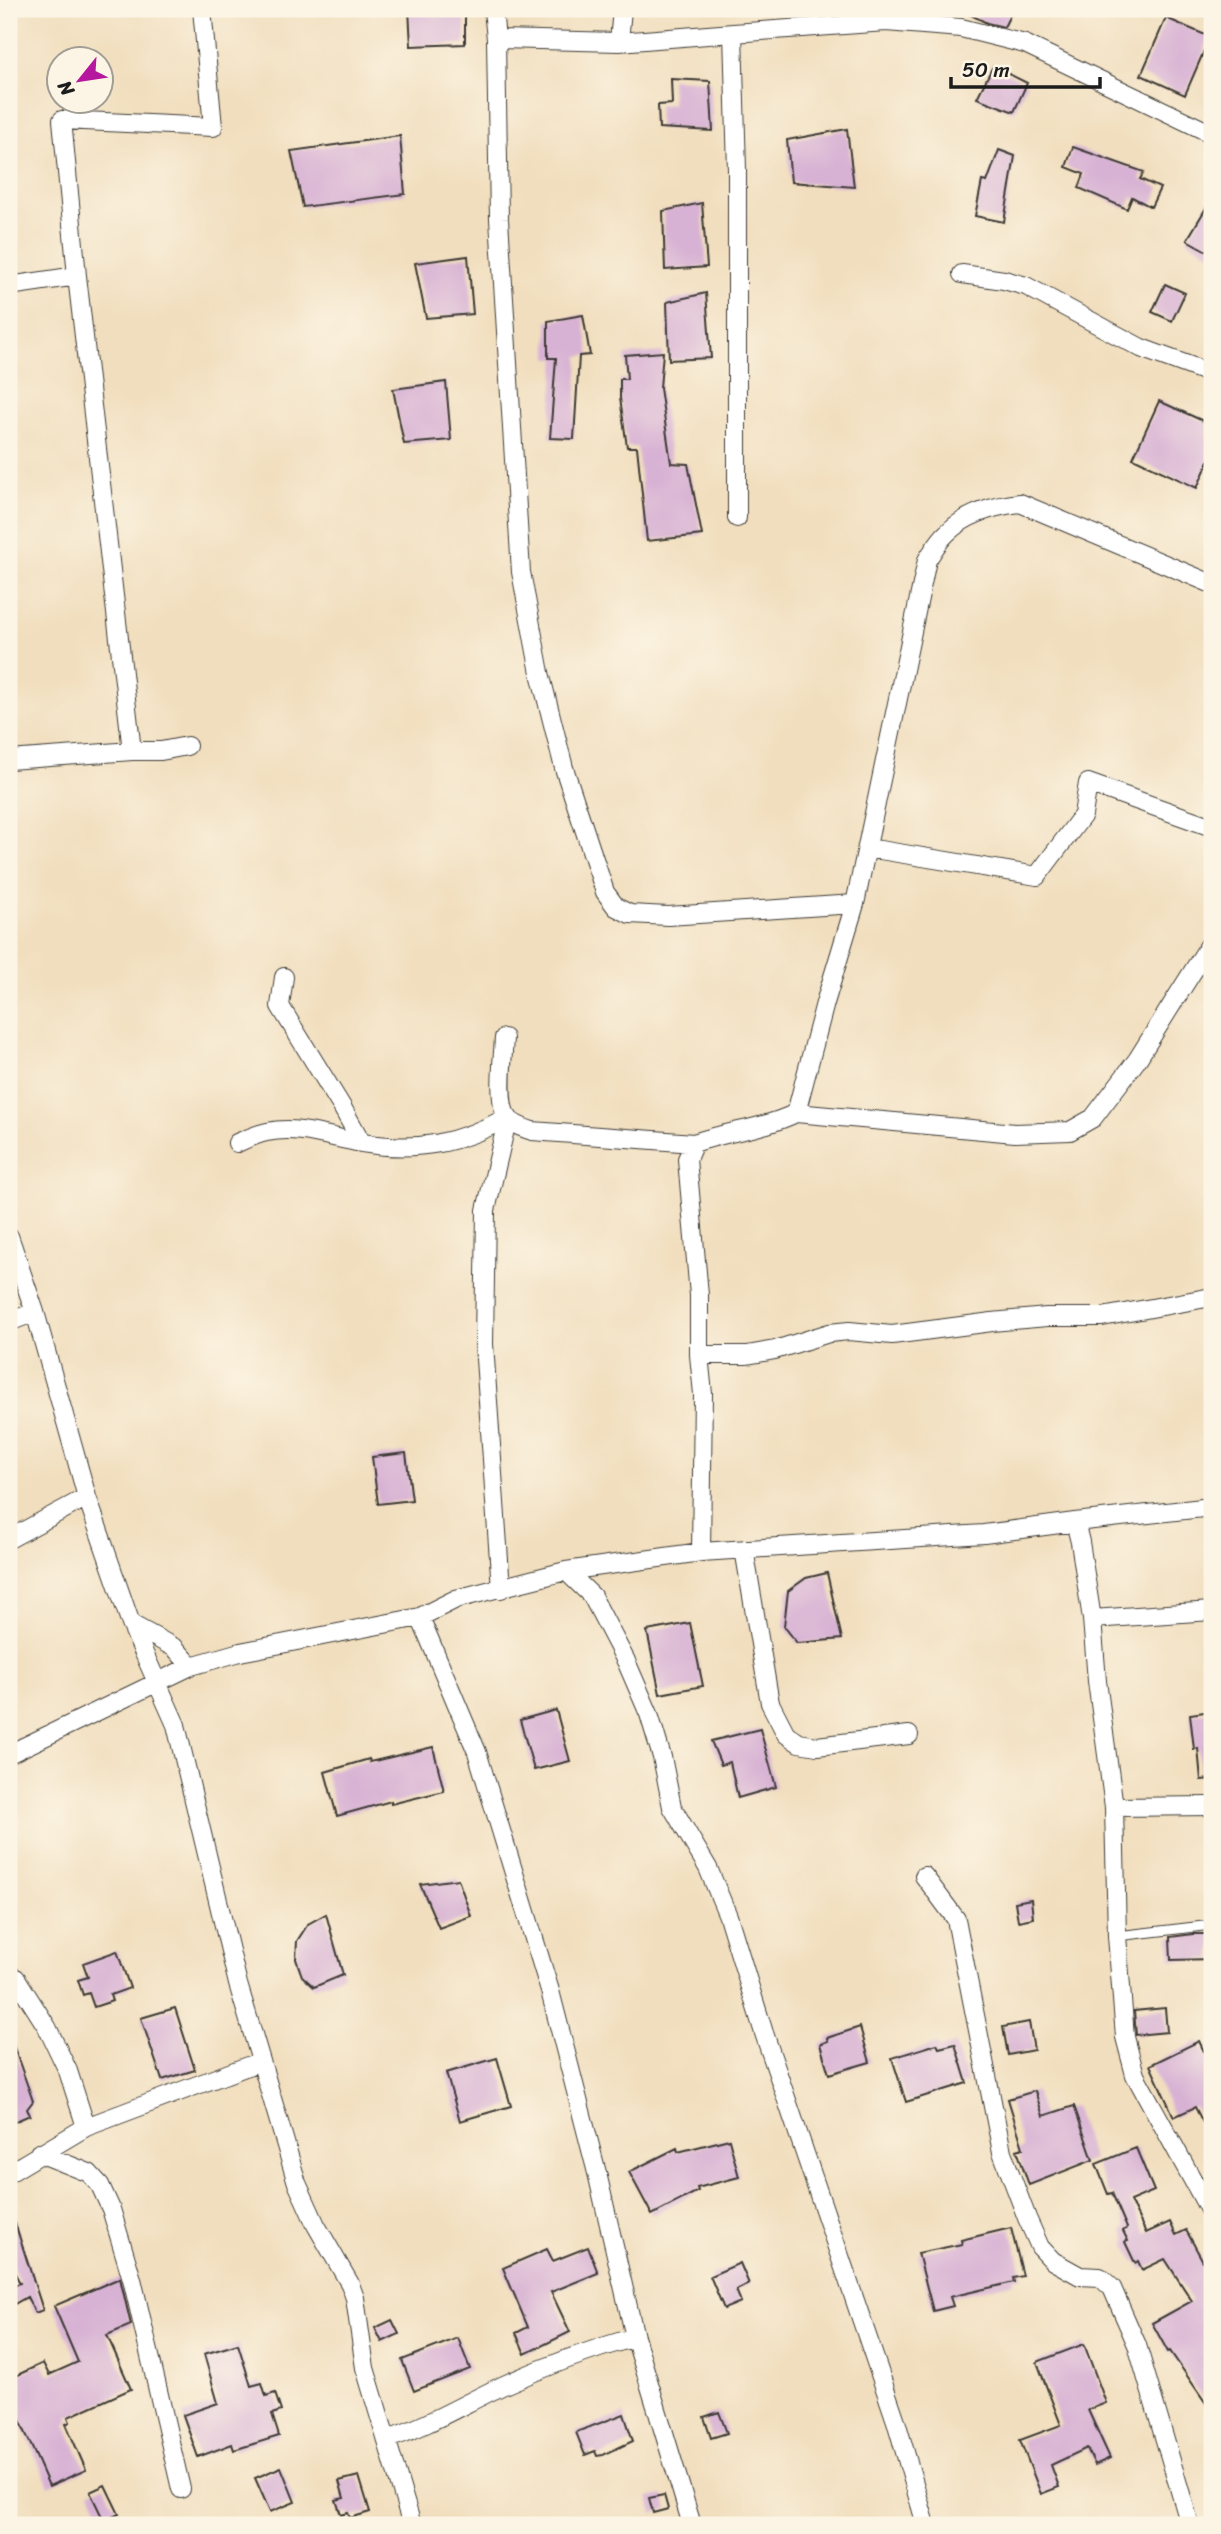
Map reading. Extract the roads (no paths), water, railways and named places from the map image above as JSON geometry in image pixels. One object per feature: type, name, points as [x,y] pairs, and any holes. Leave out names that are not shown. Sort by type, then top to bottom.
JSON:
[{"type":"street","points":[[132,751],[77,276],[62,120],[213,127],[202,9]]},
{"type":"street","points":[[493,9],[496,39],[499,219],[522,572],[540,673],[561,756],[605,892],[616,907],[630,914],[668,916],[855,904]]},
{"type":"street","points":[[619,41],[622,9]]},
{"type":"street","points":[[496,39],[619,41],[886,22],[961,28],[1025,44],[1212,134]]},
{"type":"street","points":[[733,33],[737,170],[737,518]]},
{"type":"street","points":[[962,274],[1026,286],[1140,348],[1212,374]]},
{"type":"street","points":[[9,286],[77,276]]},
{"type":"street","points":[[796,1114],[825,1003],[855,904],[927,560],[947,532],[995,506],[1020,503],[1212,584]]},
{"type":"street","points":[[9,760],[161,751],[187,746]]},
{"type":"street","points":[[868,848],[1037,876],[1083,815],[1088,783],[1212,827]]},
{"type":"street","points":[[504,1038],[502,1103],[508,1117],[516,1125],[532,1131],[694,1143],[718,1134],[773,1124],[796,1114],[1015,1133],[1070,1132],[1093,1118],[1130,1069],[1212,939]]},
{"type":"street","points":[[284,977],[279,1006],[362,1143]]},
{"type":"street","points":[[237,1143],[266,1132],[297,1129],[387,1146],[444,1144],[482,1131],[508,1117]]},
{"type":"street","points":[[501,1589],[484,1344],[486,1210],[508,1117]]},
{"type":"street","points":[[694,1143],[687,1159],[699,1295],[699,1355],[703,1394],[701,1552]]},
{"type":"street","points":[[9,1236],[35,1312],[87,1497],[131,1624],[176,1725],[238,1984],[297,2183],[355,2298],[365,2368],[412,2525]]},
{"type":"street","points":[[699,1355],[747,1355],[775,1350],[829,1333],[849,1331],[892,1335],[1047,1317],[1102,1317],[1212,1297]]},
{"type":"street","points":[[9,1322],[35,1312]]},
{"type":"street","points":[[9,1539],[87,1497]]},
{"type":"street","points":[[9,1754],[191,1666],[240,1652],[420,1617],[456,1599],[566,1571],[701,1552],[931,1539],[1212,1507]]},
{"type":"street","points":[[1075,1522],[1091,1619],[1114,1807],[1117,1936],[1125,2037],[1135,2075],[1204,2183],[1212,2215]]},
{"type":"street","points":[[744,1549],[770,1703],[786,1734],[799,1743],[817,1746],[909,1735]]},
{"type":"street","points":[[566,1571],[592,1596],[626,1661],[649,1714],[662,1757],[671,1807],[708,1868],[728,1916],[764,2033],[896,2421],[926,2525]]},
{"type":"street","points":[[1091,1619],[1212,1611]]},
{"type":"street","points":[[420,1617],[477,1752],[550,1991],[635,2337],[692,2525]]},
{"type":"street","points":[[131,1624],[176,1648],[191,1666]]},
{"type":"street","points":[[1114,1807],[1212,1807]]},
{"type":"street","points":[[924,1876],[956,1919],[1002,2152],[1027,2218],[1040,2247],[1054,2261],[1080,2276],[1100,2277],[1112,2288],[1141,2357],[1190,2525]]},
{"type":"street","points":[[16,1978],[47,2027],[68,2071],[86,2127]]},
{"type":"street","points":[[9,2173],[38,2153],[86,2127],[261,2061]]},
{"type":"street","points":[[38,2153],[89,2173],[100,2185],[111,2209],[132,2278],[181,2489]]},
{"type":"street","points":[[387,2439],[415,2430],[506,2384],[587,2351],[635,2337]]},
{"type":"lane","points":[[1117,1936],[1212,1925]]}]
